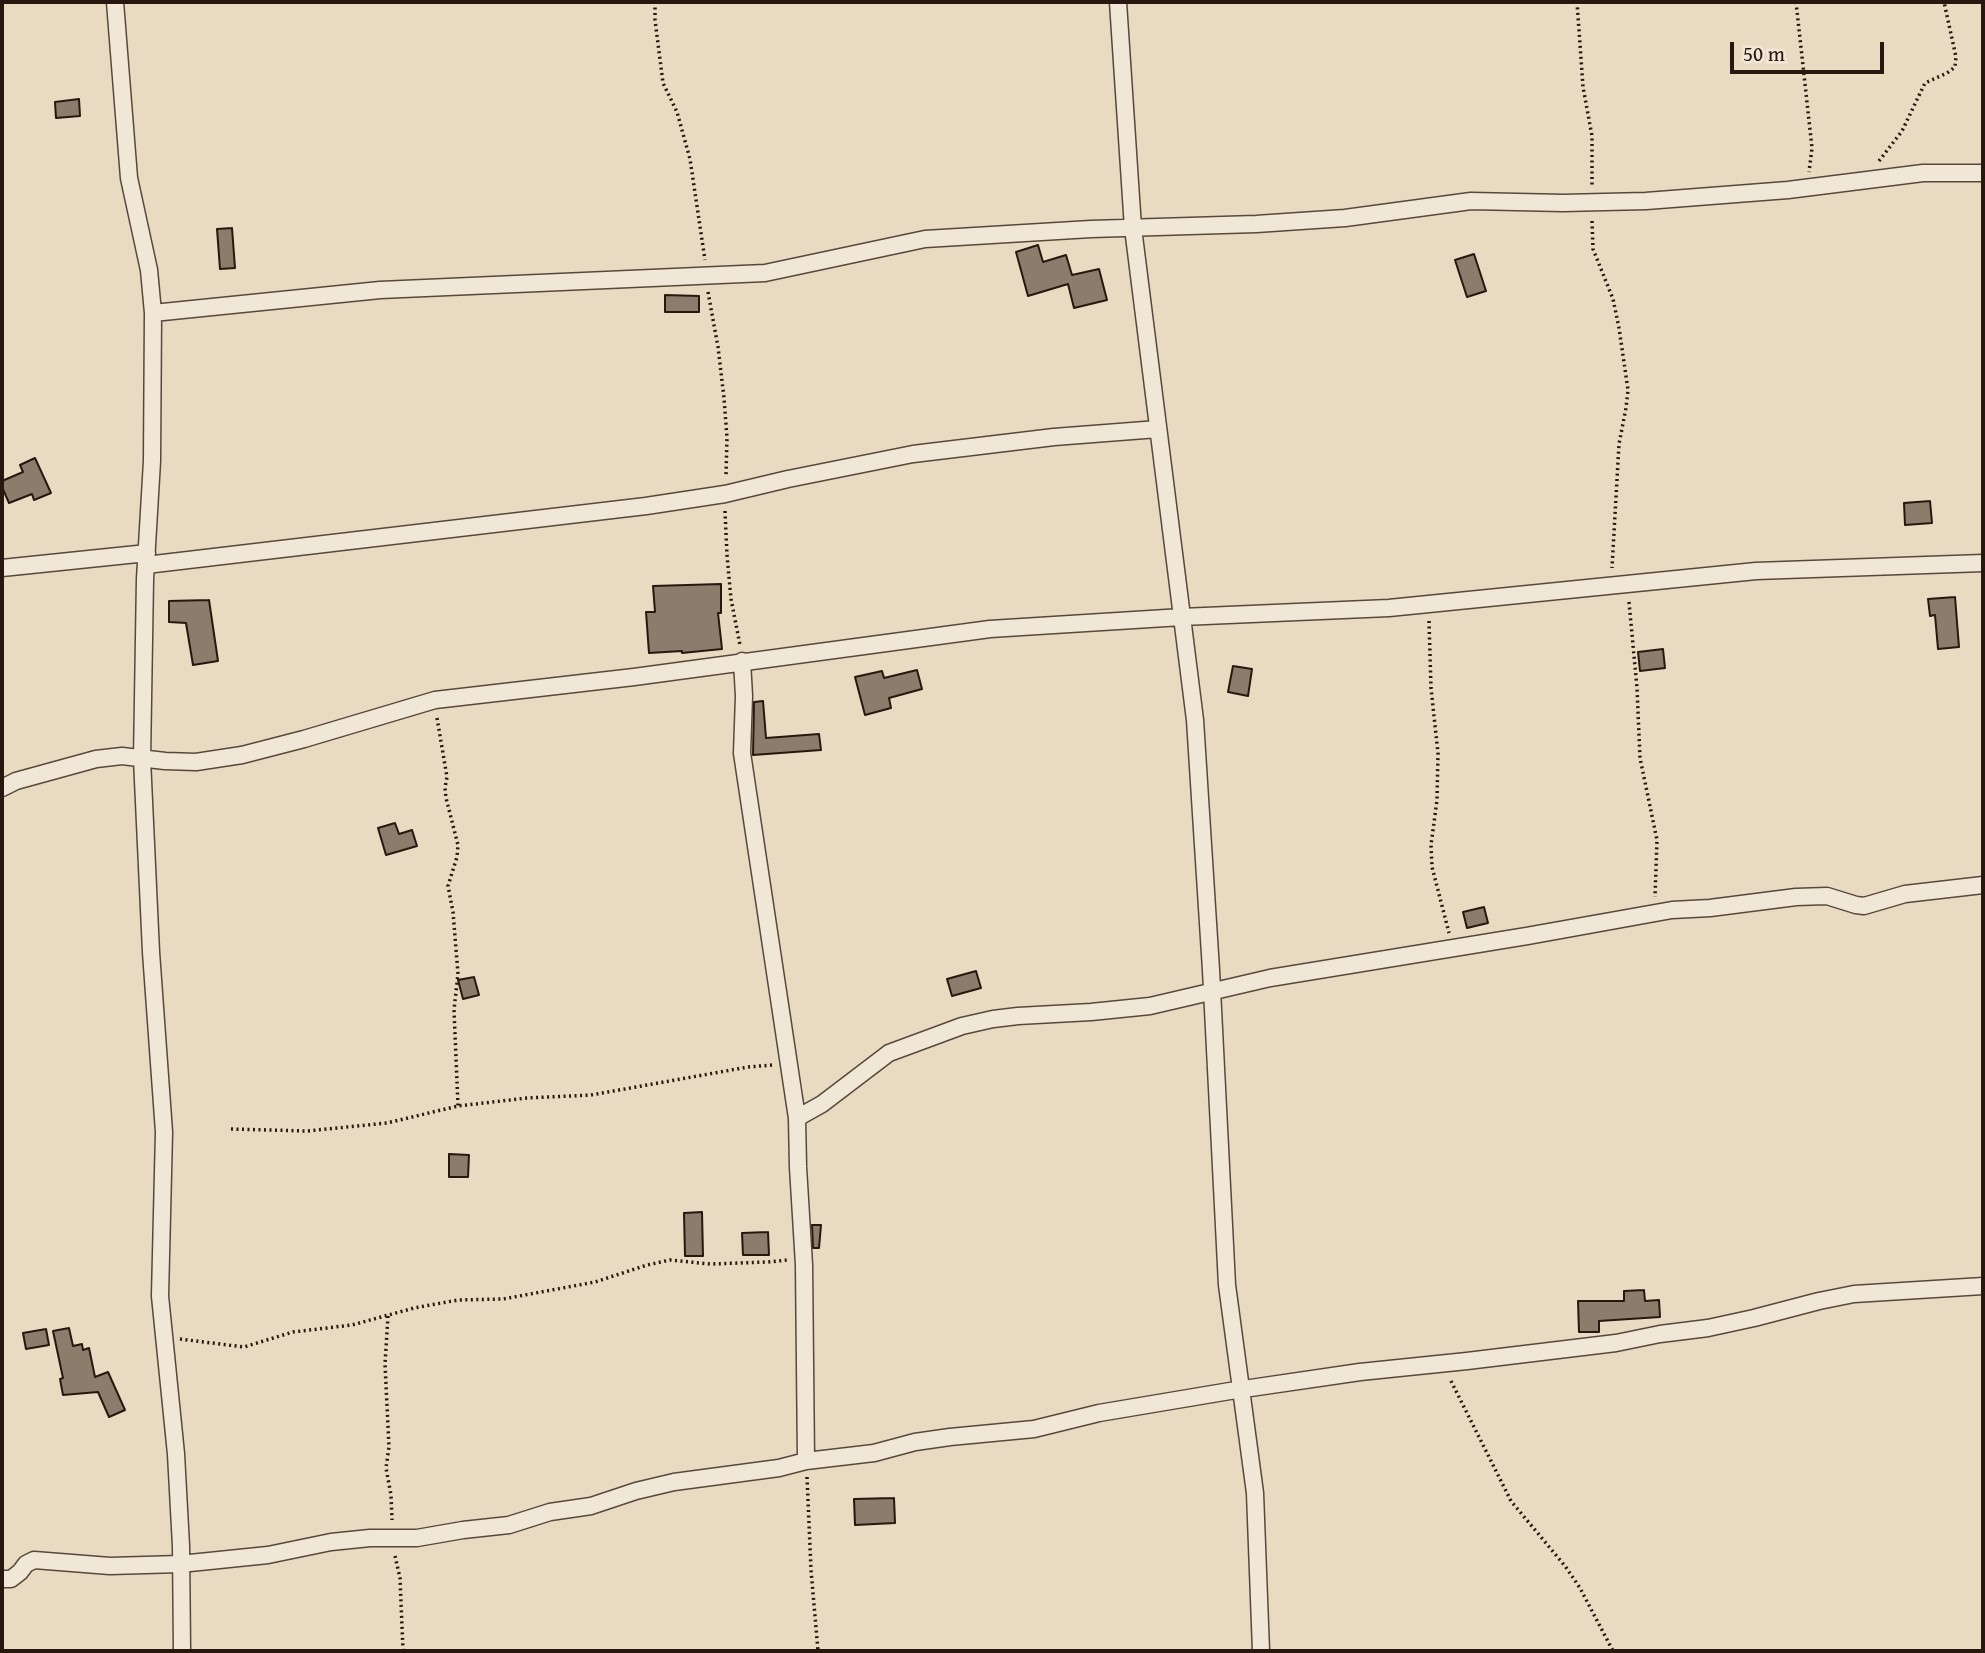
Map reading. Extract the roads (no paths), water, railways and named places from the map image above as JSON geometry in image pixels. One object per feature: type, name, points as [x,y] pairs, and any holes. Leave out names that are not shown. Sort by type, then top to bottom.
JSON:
[{"type":"street","points":[[116,2],[129,178],[149,270],[153,313],[152,461],[146,559],[142,759],[151,952],[164,1132],[160,1296],[176,1454],[181,1546],[182,1651]]},
{"type":"street","points":[[1118,2],[1133,228],[1195,720],[1213,992],[1227,1286],[1255,1493],[1261,1651]]},
{"type":"street","points":[[153,313],[380,290],[765,273],[925,239],[1332,219],[1471,201],[1646,201],[1807,188],[1923,173],[1983,173]]},
{"type":"street","points":[[2,568],[146,559],[619,510],[725,494],[913,454],[1054,437],[1158,429]]},
{"type":"street","points":[[2,788],[96,759],[122,756],[196,762],[242,755],[435,700],[562,686],[990,629],[1389,608],[1756,571],[1983,563]]},
{"type":"street","points":[[743,661],[742,753],[797,1118],[804,1258],[806,1461]]},
{"type":"street","points":[[797,1118],[822,1104],[889,1053],[962,1026],[1018,1016],[1150,1006],[1270,978],[1654,913],[1827,895],[1864,906],[1905,894],[1983,885]]},
{"type":"street","points":[[2,1579],[11,1579],[34,1560],[110,1566],[180,1564],[268,1555],[331,1542],[370,1538],[417,1538],[509,1525],[550,1512],[591,1506],[674,1482],[874,1453],[950,1437],[1034,1429],[1099,1413],[1241,1389],[1360,1372],[1591,1347],[1708,1328],[1854,1294],[1983,1286]]}]
